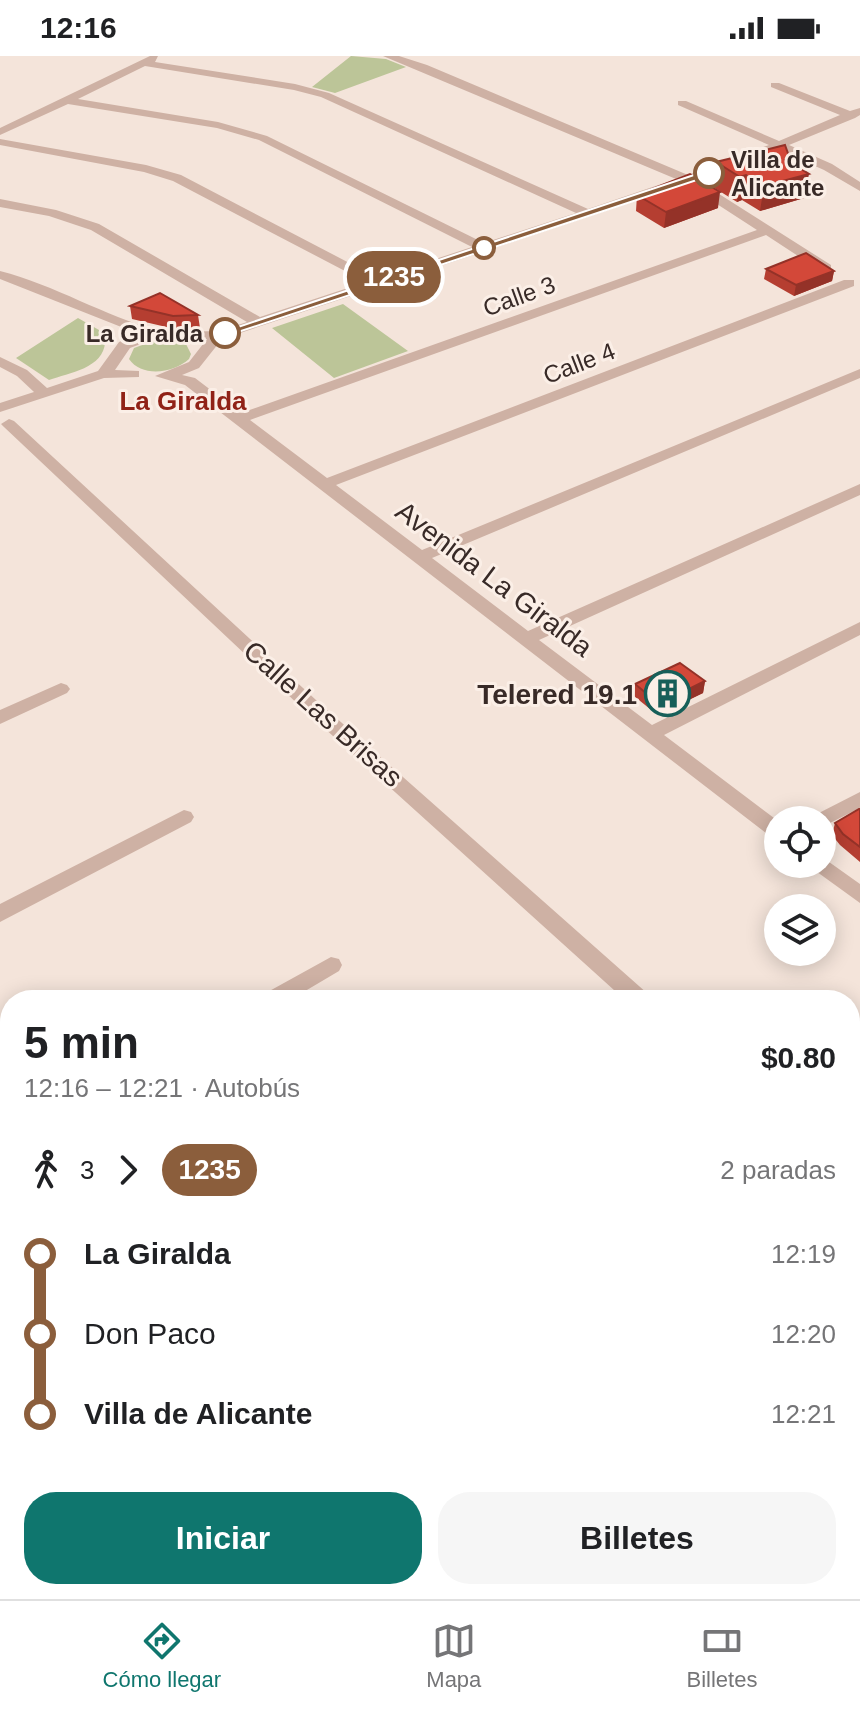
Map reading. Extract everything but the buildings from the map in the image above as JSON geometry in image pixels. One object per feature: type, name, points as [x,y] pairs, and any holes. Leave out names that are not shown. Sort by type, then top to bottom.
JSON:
[{"type":"street","points":[[0,132],[158,56]]},
{"type":"street","points":[[388,56],[423,67],[688,180],[855,286]]},
{"type":"street","points":[[143,63],[295,87],[325,95],[587,213]]},
{"type":"street","points":[[775,85],[855,114]]},
{"type":"street","points":[[67,100],[218,125],[263,138],[484,248]]},
{"type":"street","points":[[682,103],[828,167],[860,187]]},
{"type":"street","points":[[0,275],[47,288],[114,323],[154,334],[218,335],[740,162],[855,114]]},
{"type":"street","points":[[0,142],[146,169],[177,178],[377,283]]},
{"type":"street","points":[[0,203],[52,213],[95,227],[258,322]]},
{"type":"street","name":"Calle 3","points":[[239,419],[768,230]]},
{"type":"street","name":"Calle 4","points":[[325,484],[855,286]]},
{"type":"street","points":[[114,323],[123,334],[124,345]]},
{"type":"street","points":[[103,374],[117,359],[124,345],[132,339],[154,334]]},
{"type":"street","name":"Avenida La Giralda","points":[[176,335],[193,342],[194,366],[239,419],[764,821]]},
{"type":"street","points":[[5,416],[43,392],[103,374],[162,376],[194,366],[218,335]]},
{"type":"street","points":[[117,359],[118,365],[134,374]]},
{"type":"street","points":[[0,361],[22,373],[43,392]]},
{"type":"street","points":[[420,557],[860,373]]},
{"type":"street","name":"Calle Las Brisas","points":[[5,416],[309,704],[629,990]]},
{"type":"street","points":[[526,639],[860,489]]},
{"type":"street","points":[[650,734],[860,628]]},
{"type":"street","points":[[0,718],[61,689]]},
{"type":"street","points":[[836,812],[860,799]]},
{"type":"street","points":[[0,914],[184,817]]},
{"type":"street","points":[[836,876],[860,895]]},
{"type":"street","points":[[289,990],[331,965]]},
{"type":"green space","points":[[351,56],[386,59],[406,67],[335,93],[312,87]]},
{"type":"green space","points":[[343,304],[408,351],[334,378],[272,328]]},
{"type":"green space","points":[[78,318],[99,330],[105,342],[99,358],[92,364],[49,380],[16,358]]},
{"type":"green space","points":[[159,339],[186,344],[191,354],[189,359],[175,368],[150,371],[129,359],[134,348]]},
{"type":"bus line","name":"1235","points":[[225,333],[709,173]]},
{"type":"place","name":"Villa de Alicante","points":[[709,173]]},
{"type":"place","name":"La Giralda","points":[[225,333]]},
{"type":"place","name":"Telered 19.1","points":[[668,694]]},
{"type":"district","name":"La Giralda","points":[[183,401]]}]
